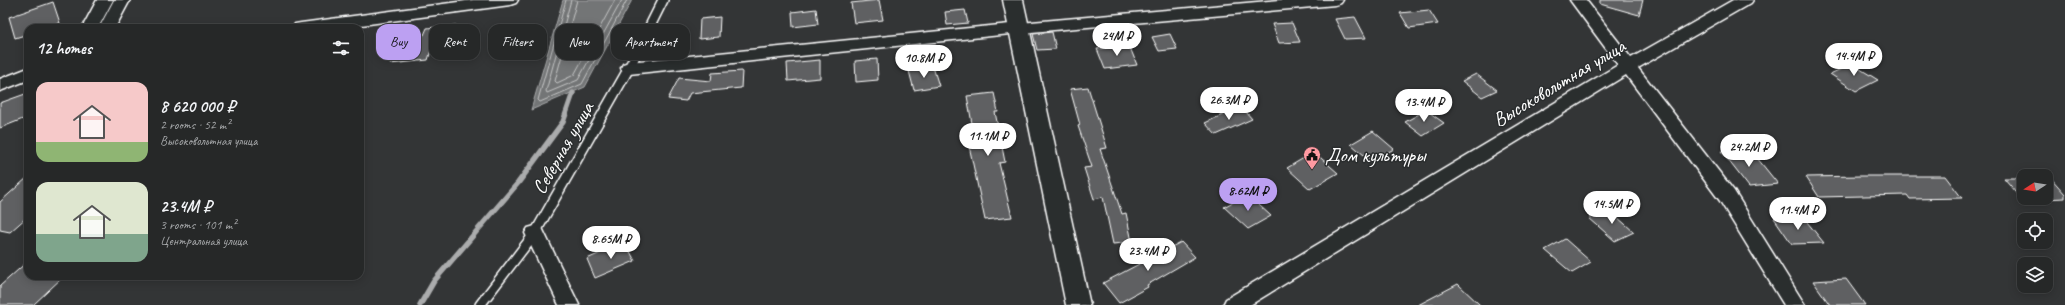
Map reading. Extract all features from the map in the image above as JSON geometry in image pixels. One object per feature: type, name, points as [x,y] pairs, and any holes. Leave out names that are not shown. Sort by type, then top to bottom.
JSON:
[{"type":"street","points":[[92,24],[105,0]]},
{"type":"street","points":[[109,24],[122,0]]},
{"type":"street","points":[[331,24],[510,0]]},
{"type":"street","points":[[1013,0],[1078,305]]},
{"type":"street","points":[[629,68],[1020,28],[1335,0]]},
{"type":"street","points":[[1578,0],[1627,67],[1727,196],[1795,305]]},
{"type":"street","name":"Высоковольтная улица","points":[[1233,305],[1627,67],[1745,0]]},
{"type":"street","points":[[0,85],[24,76]]},
{"type":"street","points":[[535,233],[569,305]]},
{"type":"lane","name":"Северная улица","points":[[480,305],[535,233],[629,68],[663,0]]},
{"type":"water","points":[[563,0],[632,0],[619,24],[611,24],[611,39],[603,54],[603,24],[556,24]]},
{"type":"water","points":[[555,28],[555,60],[600,60],[585,87],[531,110],[546,60],[547,60]]},
{"type":"building","points":[[879,0],[883,20],[854,23],[851,3]]},
{"type":"building","points":[[1600,0],[1643,0],[1639,15],[1600,4]]},
{"type":"building","points":[[53,2],[60,23],[24,24],[24,35],[15,38],[9,17]]},
{"type":"building","points":[[816,9],[818,24],[793,27],[792,12]]},
{"type":"building","points":[[965,10],[968,23],[947,25],[945,12]]},
{"type":"building","points":[[1429,10],[1438,24],[1409,28],[1400,13]]},
{"type":"building","points":[[720,17],[719,37],[699,39],[700,19]]},
{"type":"building","points":[[1355,17],[1366,38],[1345,39],[1335,19]]},
{"type":"building","points":[[1292,23],[1300,42],[1279,43],[1272,24]]},
{"type":"building","points":[[427,28],[429,28],[428,60],[390,64],[391,60],[421,60],[421,35],[424,35]]},
{"type":"building","points":[[1052,32],[1056,49],[1037,50],[1033,34]]},
{"type":"building","points":[[1170,34],[1177,49],[1159,51],[1152,37]]},
{"type":"building","points":[[1129,45],[1137,65],[1105,69],[1097,49]]},
{"type":"building","points":[[877,59],[878,80],[856,82],[855,61]]},
{"type":"building","points":[[820,60],[820,78],[788,81],[787,63]]},
{"type":"building","points":[[1852,64],[1878,80],[1856,91],[1830,74]]},
{"type":"building","points":[[933,67],[939,86],[914,90],[909,71]]},
{"type":"building","points":[[742,71],[741,88],[690,93],[686,101],[668,99],[679,78],[711,81],[712,73]]},
{"type":"building","points":[[1476,74],[1497,90],[1482,97],[1462,81]]},
{"type":"building","points":[[1088,87],[1107,148],[1100,149],[1122,214],[1126,213],[1132,242],[1113,244],[1103,197],[1094,199],[1084,168],[1092,167],[1078,126],[1080,125],[1070,89]]},
{"type":"building","points":[[994,93],[998,112],[995,112],[1005,162],[999,163],[1012,217],[985,220],[968,141],[975,140],[967,96]]},
{"type":"building","points":[[24,94],[24,119],[0,128],[0,103]]},
{"type":"building","points":[[1241,106],[1252,119],[1216,135],[1205,123]]},
{"type":"building","points":[[1426,110],[1444,123],[1423,136],[1405,122]]},
{"type":"building","points":[[1373,131],[1394,149],[1371,161],[1351,144]]},
{"type":"building","points":[[1749,148],[1778,184],[1749,187],[1721,151]]},
{"type":"building","name":"Дом культуры","points":[[1314,152],[1338,173],[1310,189],[1287,168]]},
{"type":"building","points":[[1945,176],[1962,198],[1910,199],[1907,195],[1819,197],[1806,177]]},
{"type":"building","points":[[2004,178],[2017,178],[2017,193]]},
{"type":"building","points":[[2053,180],[2065,194],[2065,198],[2053,199]]},
{"type":"building","points":[[24,181],[24,220],[10,232],[0,230],[0,202]]},
{"type":"building","points":[[1247,194],[1271,216],[1248,229],[1224,207]]},
{"type":"building","points":[[1608,209],[1634,232],[1615,241],[1589,218]]},
{"type":"building","points":[[1803,217],[1824,243],[1792,244],[1774,218]]},
{"type":"building","points":[[1565,239],[1591,262],[1572,273],[1545,250]]},
{"type":"building","points":[[625,242],[635,261],[595,278],[587,259]]},
{"type":"building","points":[[1181,242],[1195,257],[1147,285],[1148,287],[1119,303],[1103,283]]},
{"type":"building","points":[[24,265],[24,280],[60,280],[33,305],[0,305],[0,286]]},
{"type":"building","points":[[1846,279],[1865,305],[1830,305],[1813,281]]},
{"type":"building","points":[[1458,284],[1480,305],[1418,305]]},
{"type":"waterway","points":[[420,305],[434,281],[518,183],[563,122],[573,93]]},
{"type":"place","name":"Дом культуры","points":[[1312,170]]}]
